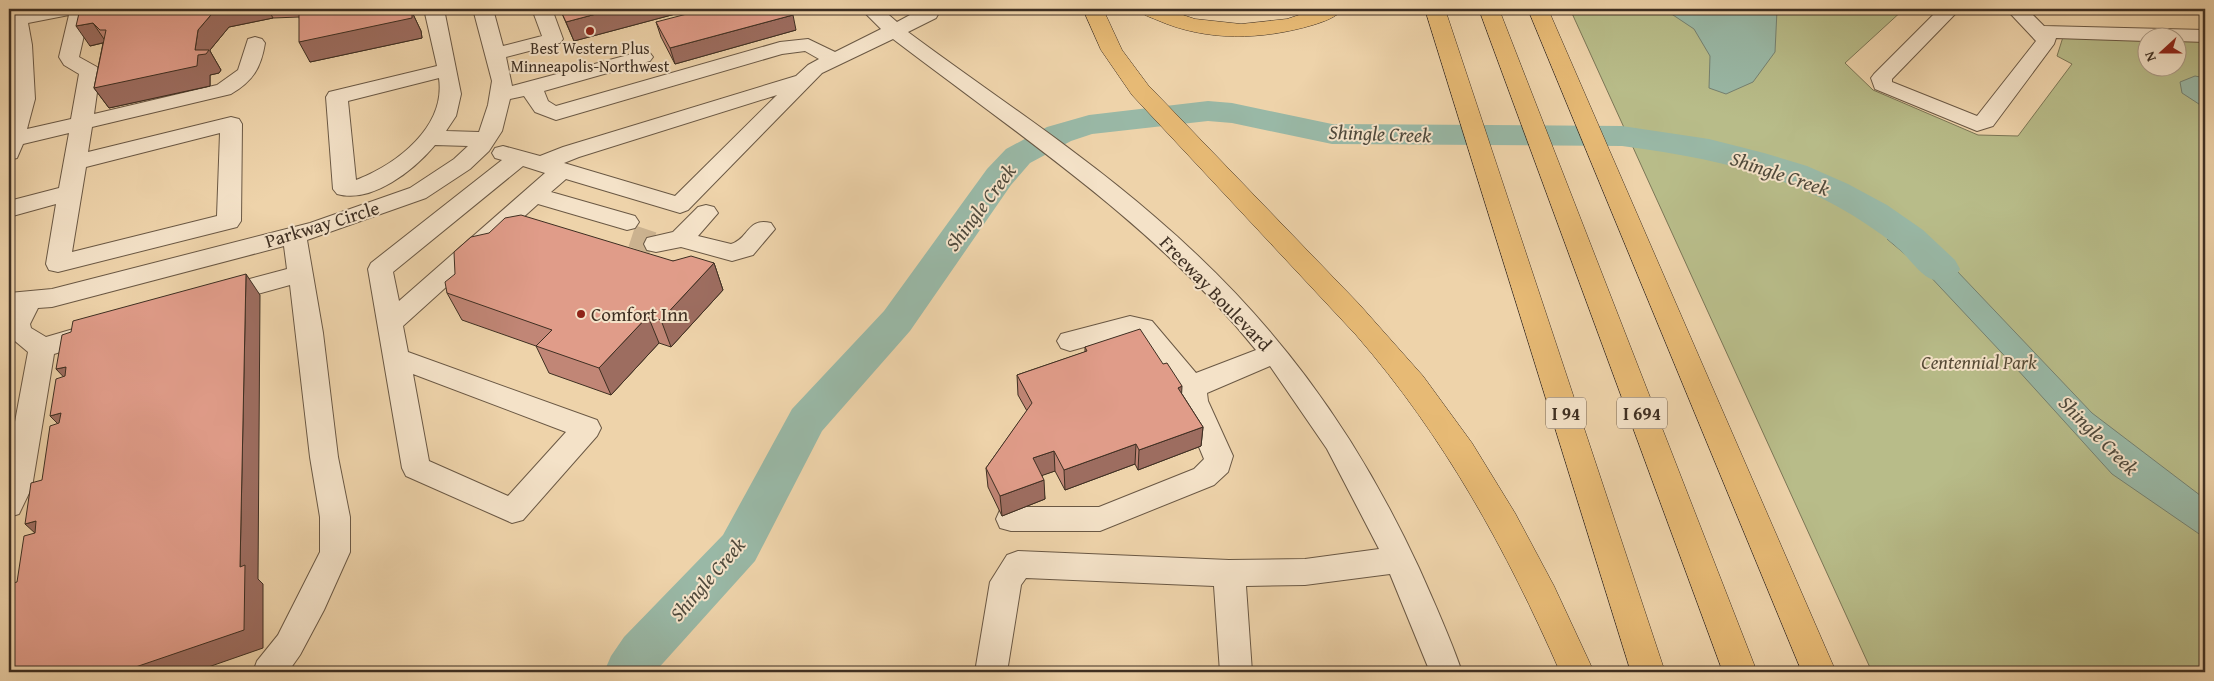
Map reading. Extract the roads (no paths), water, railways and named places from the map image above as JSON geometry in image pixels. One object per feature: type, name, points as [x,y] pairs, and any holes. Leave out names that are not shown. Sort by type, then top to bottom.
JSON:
[{"type":"highway","points":[[1093,9],[1112,50],[1140,90],[1355,315],[1392,358],[1433,411],[1478,480],[1520,550],[1577,672]]},
{"type":"highway","points":[[1148,9],[1184,22],[1235,30],[1286,25],[1333,9]]},
{"type":"highway","name":"I 94","points":[[1435,9],[1481,155],[1532,305],[1648,672]]},
{"type":"highway","name":"I 694","points":[[1489,9],[1740,672]]},
{"type":"highway","points":[[1538,9],[1819,672]]},
{"type":"street","points":[[11,147],[24,99],[20,14],[69,9]]},
{"type":"street","points":[[75,162],[230,124],[228,220],[58,264],[90,71],[71,61],[69,56],[80,9]]},
{"type":"street","points":[[434,9],[446,70],[450,91],[450,104],[446,115],[421,148],[381,177],[356,189],[345,189],[337,97],[446,70]]},
{"type":"street","name":"Parkway Circle","points":[[16,314],[52,298],[294,234],[418,193],[462,164],[483,143],[491,131],[502,81],[483,9]]},
{"type":"street","points":[[495,54],[553,39],[542,9]]},
{"type":"street","name":"Freeway Boulevard","points":[[871,9],[895,31],[1067,160],[1160,233],[1200,271],[1274,354],[1337,441],[1400,560],[1446,672]]},
{"type":"street","points":[[430,138],[483,143],[541,164],[680,205],[815,69],[929,14],[931,9]]},
{"type":"street","points":[[1950,9],[1881,78],[1882,85],[1976,124],[1985,121],[2048,40],[2016,9]]},
{"type":"street","points":[[2040,32],[2205,36]]},
{"type":"street","points":[[11,147],[81,123],[224,90],[242,80],[252,66],[255,43]]},
{"type":"street","points":[[532,88],[538,105],[545,111],[556,113],[780,48],[808,45],[835,60]]},
{"type":"street","points":[[500,95],[643,57]]},
{"type":"street","points":[[397,358],[587,428],[512,511],[416,468],[380,269],[541,164],[571,152],[804,80]]},
{"type":"street","points":[[390,323],[534,195],[541,164]]},
{"type":"street","points":[[9,209],[70,194]]},
{"type":"street","points":[[534,195],[629,229],[653,197]]},
{"type":"street","points":[[681,239],[706,213]]},
{"type":"street","points":[[656,244],[681,239],[732,253],[744,249],[763,229]]},
{"type":"street","points":[[269,672],[289,645],[313,600],[335,552],[335,517],[324,457],[310,333],[294,234]]},
{"type":"street","points":[[194,303],[300,274]]},
{"type":"street","points":[[16,314],[20,334],[42,348],[118,325]]},
{"type":"street","points":[[1011,519],[1100,519],[1204,477],[1218,464],[1218,456],[1194,401],[1193,388],[1143,328],[1130,325],[1070,341]]},
{"type":"street","points":[[9,505],[17,487],[42,348]]},
{"type":"street","points":[[1193,388],[1206,380],[1274,354]]},
{"type":"street","points":[[991,672],[1006,582],[1018,564],[1229,574],[1305,572],[1400,560]]},
{"type":"street","points":[[1229,574],[1236,672]]},
{"type":"water","points":[[1664,9],[1775,9],[1777,10],[1775,52],[1753,82],[1726,94],[1709,88],[1710,56],[1694,29]]},
{"type":"water","points":[[2195,76],[2205,78],[2205,108],[2182,93],[2180,82]]},
{"type":"water","points":[[1918,230],[2092,413],[2205,499],[2205,538],[2112,474],[1925,271],[1887,239]]},
{"type":"waterway","name":"Shingle Creek","points":[[628,672],[641,652],[739,548],[807,420],[897,321],[999,177],[1018,156],[1059,134],[1089,125],[1208,111],[1232,113],[1332,134],[1622,136],[1665,142],[1709,149],[1752,160],[1795,174],[1836,191],[1874,213],[1910,239],[1942,269]]},
{"type":"tunnel","points":[[632,236],[656,244]]},
{"type":"place","name":"Best Western Plus Minneapolis-Northwest","points":[[590,31]]},
{"type":"place","name":"Comfort Inn","points":[[581,314]]},
{"type":"park label","name":"Centennial Park","points":[[1979,362]]}]
